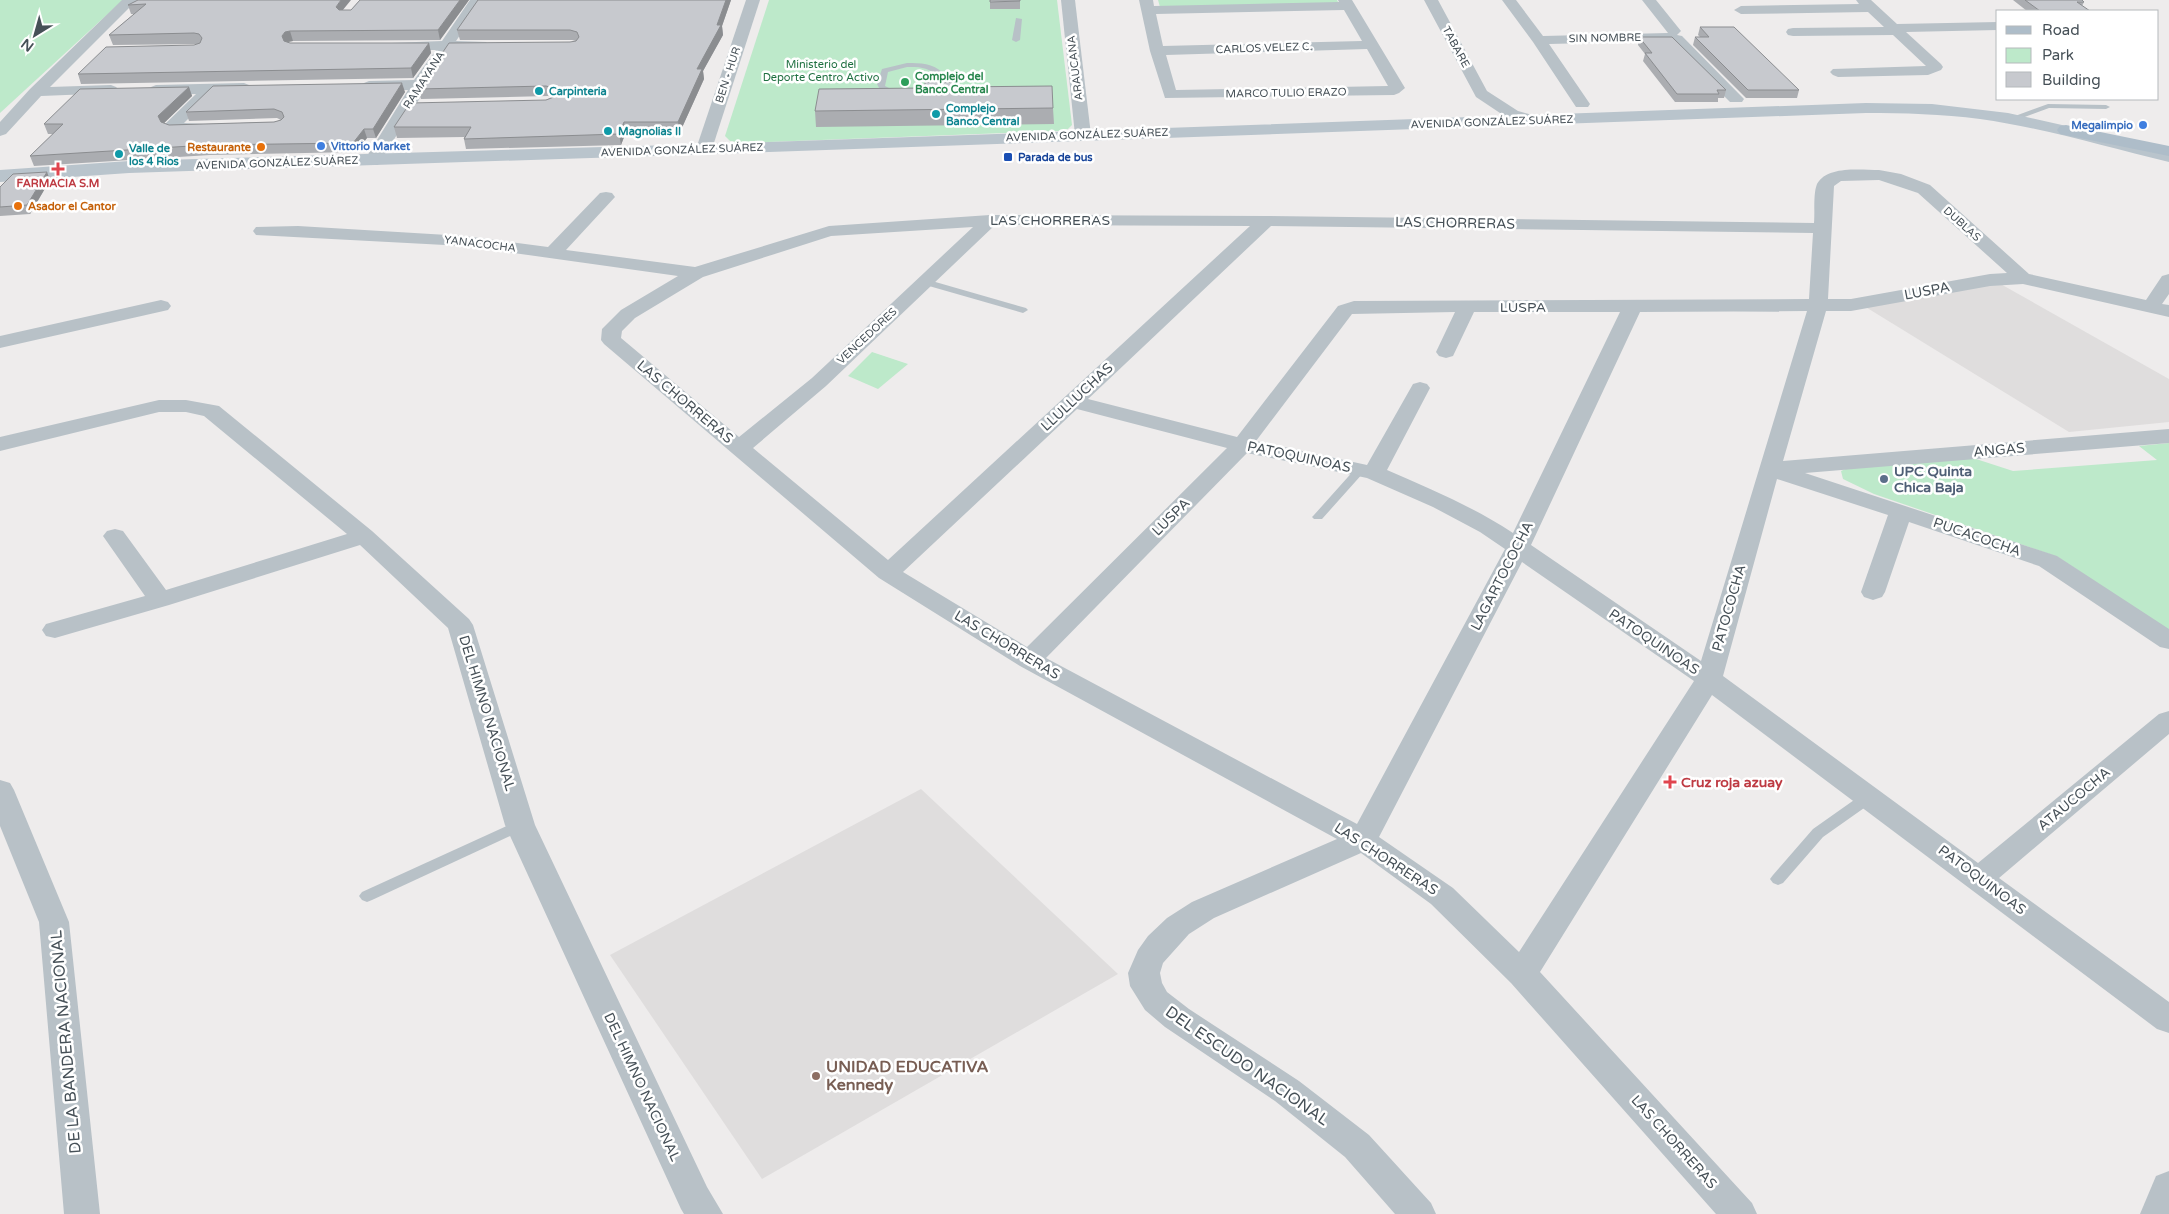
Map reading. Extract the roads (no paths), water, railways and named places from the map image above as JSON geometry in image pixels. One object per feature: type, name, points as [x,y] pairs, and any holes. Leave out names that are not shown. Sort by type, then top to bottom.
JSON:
[{"type":"main road","name":"AVENIDA GONZÁLEZ SUÁREZ","points":[[0,176],[88,169],[704,150],[1866,108],[1952,110],[2011,119],[2066,130],[2169,157]]},
{"type":"main road","name":"AVENIDA GONZÁLEZ SUÁREZ","points":[[0,188],[102,181],[489,166],[1882,119],[2019,131],[2169,168]]},
{"type":"main road","points":[[2066,130],[2169,151]]},
{"type":"street","points":[[0,131],[35,92],[130,0]]},
{"type":"street","name":"RAMAYANA","points":[[372,160],[419,85],[477,0]]},
{"type":"street","name":"BEN - HUR","points":[[704,150],[753,0]]},
{"type":"street","name":"ARAUCANA","points":[[1068,0],[1083,135]]},
{"type":"street","name":"TABARE","points":[[1431,0],[1481,94],[1512,114],[1534,120]]},
{"type":"street","points":[[1510,0],[1582,104]]},
{"type":"street","points":[[1649,0],[1674,31]]},
{"type":"street","points":[[1147,5],[1346,3]]},
{"type":"street","name":"MARCO TULIO ERAZO","points":[[1147,5],[1157,51],[1170,95],[1394,90],[1397,88],[1346,3]]},
{"type":"street","points":[[1741,10],[1867,4],[1936,67],[1934,69],[1838,72]]},
{"type":"street","points":[[1793,32],[1996,26]]},
{"type":"street","name":"SIN NOMBRE","points":[[1539,40],[1677,38],[1736,99]]},
{"type":"street","points":[[380,46],[495,45]]},
{"type":"street","name":"CARLOS VELEZ C.","points":[[1157,51],[1370,45]]},
{"type":"street","points":[[75,52],[94,51]]},
{"type":"street","points":[[350,86],[419,85]]},
{"type":"street","points":[[142,90],[260,88]]},
{"type":"street","points":[[211,89],[171,126],[172,128],[220,126]]},
{"type":"street","points":[[35,92],[123,90]]},
{"type":"street","points":[[1471,123],[1480,109],[1481,94]]},
{"type":"street","points":[[407,106],[426,106]]},
{"type":"street","name":"DUBLAS","points":[[1822,228],[1825,185],[1830,179],[1839,176],[1879,175],[1895,178],[1924,189],[2023,278]]},
{"type":"street","points":[[552,254],[606,197]]},
{"type":"street","name":"LAS CHORRERAS","points":[[1739,1214],[1522,974],[1442,896],[1363,840],[1029,660],[888,573],[611,340],[612,329],[628,314],[696,273],[829,232],[990,220],[1266,221],[1822,228]]},
{"type":"street","name":"VENCEDORES","points":[[740,447],[819,382],[990,220]]},
{"type":"street","name":"LLULLUCHAS","points":[[888,573],[1266,221]]},
{"type":"street","name":"PATOCOCHA","points":[[1522,974],[1709,679],[1818,306],[1822,228]]},
{"type":"street","name":"YANACOCHA","points":[[262,231],[298,231],[464,241],[696,273]]},
{"type":"street","name":"LUSPA","points":[[1029,660],[1242,445],[1345,310],[1354,307],[1851,306],[1990,280],[2023,278],[2160,309]]},
{"type":"street","points":[[2160,309],[2169,280]]},
{"type":"street","points":[[0,342],[161,306]]},
{"type":"street","points":[[1446,352],[1467,307]]},
{"type":"street","name":"LAGARTOCOCHA","points":[[1363,840],[1517,549],[1632,307]]},
{"type":"street","points":[[1367,471],[1420,388]]},
{"type":"street","name":"PATOQUINOAS","points":[[1072,401],[1242,445],[1367,471],[1441,502],[1488,528],[1709,679],[2169,1020]]},
{"type":"street","name":"DEL HIMNO NACIONAL","points":[[0,444],[159,406],[186,406],[211,411],[364,536],[460,624],[520,825],[694,1198],[705,1214]]},
{"type":"street","name":"ANGAS","points":[[1769,469],[2169,436]]},
{"type":"street","name":"PUCACOCHA","points":[[1769,469],[2048,561],[2169,641]]},
{"type":"street","points":[[1873,592],[1901,511]]},
{"type":"street","points":[[115,536],[160,600]]},
{"type":"street","points":[[55,630],[160,600],[364,536]]},
{"type":"street","name":"ATAUCOCHA","points":[[1979,878],[2169,720]]},
{"type":"street","name":"DE LA BANDERA NACIONAL","points":[[0,790],[54,922],[82,1214]]},
{"type":"street","name":"DEL ESCUDO NACIONAL","points":[[1363,840],[1203,910],[1178,926],[1159,945],[1149,959],[1144,973],[1146,986],[1156,1001],[1178,1018],[1287,1090],[1357,1146],[1418,1214]]},
{"type":"street","points":[[2158,1214],[2169,1187]]},
{"type":"lane","points":[[1016,40],[1018,19]]},
{"type":"lane","points":[[907,64],[932,68],[937,71],[938,76],[937,85],[921,93],[893,93],[886,90],[881,84],[885,71],[907,64]]},
{"type":"lane","points":[[2011,119],[2048,106],[2106,107]]},
{"type":"lane","points":[[925,282],[1023,310]]},
{"type":"lane","points":[[1318,516],[1367,471]]},
{"type":"lane","points":[[1778,879],[1818,833],[1869,797]]},
{"type":"lane","points":[[367,896],[520,825]]},
{"type":"place","name":"Complejo del Banco Central","points":[[905,82]]},
{"type":"place","name":"Carpinteria","points":[[539,91]]},
{"type":"place","name":"Complejo Banco Central","points":[[936,114]]},
{"type":"place","name":"Megalimpio","points":[[2143,125]]},
{"type":"place","name":"Magnolias II","points":[[608,131]]},
{"type":"place","name":"Vittorio Market","points":[[321,146]]},
{"type":"place","name":"Restaurante","points":[[261,147]]},
{"type":"place","name":"Valle de los 4 Rios","points":[[119,154]]},
{"type":"place","name":"Parada de bus","points":[[1008,157]]},
{"type":"place","name":"FARMACIA S.M","points":[[58,169]]},
{"type":"place","name":"Asador el Cantor","points":[[18,206]]},
{"type":"place","name":"UPC Quinta Chica Baja","points":[[1884,479]]},
{"type":"place","name":"Cruz roja azuay","points":[[1670,782]]},
{"type":"place","name":"UNIDAD EDUCATIVA Kennedy","points":[[816,1076]]},
{"type":"park label","name":"Ministerio del Deporte Centro Activo","points":[[821,70]]}]
